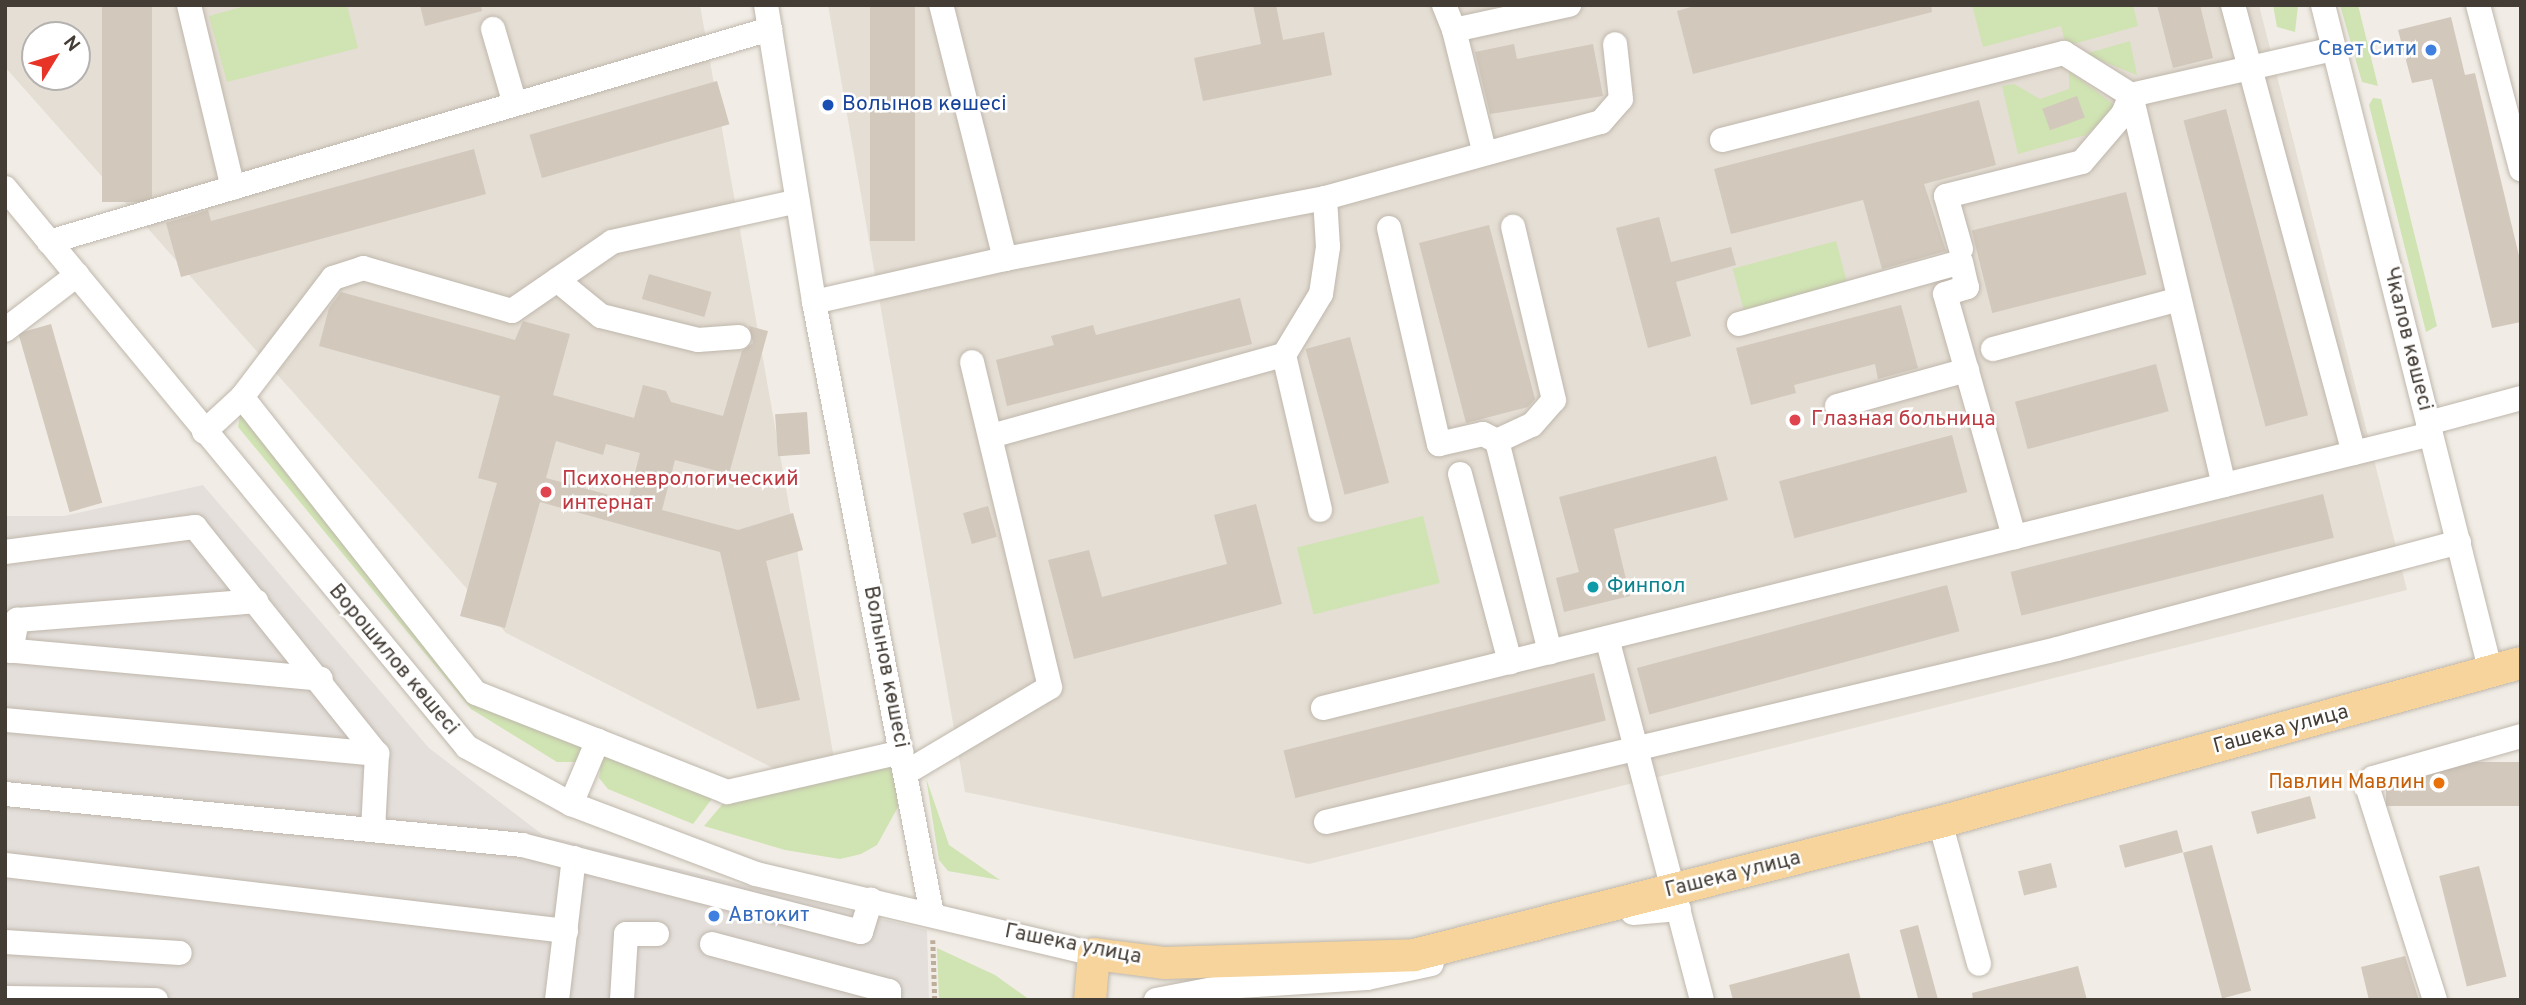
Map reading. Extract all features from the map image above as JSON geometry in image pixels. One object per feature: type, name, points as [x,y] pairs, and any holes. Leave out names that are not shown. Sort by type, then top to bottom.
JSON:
[{"type":"main road","name":"Гашека улица","points":[[1094,954],[1165,963],[1414,955],[1677,900],[1940,822],[2506,668]]},
{"type":"main road","points":[[1090,1000],[1094,954]]},
{"type":"street","points":[[189,5],[233,188]]},
{"type":"street","points":[[941,5],[1005,259]]},
{"type":"street","points":[[1444,5],[1454,30],[1484,150]]},
{"type":"street","points":[[1454,30],[1535,9],[1569,5]]},
{"type":"street","points":[[2233,5],[2354,453]]},
{"type":"street","name":"Чкалов көшесі","points":[[2323,5],[2459,542],[2506,668]]},
{"type":"street","points":[[2478,5],[2521,169]]},
{"type":"street","points":[[49,242],[515,104],[768,17]]},
{"type":"street","name":"Волынов көшесі","points":[[768,17],[814,302],[932,914]]},
{"type":"street","points":[[493,29],[515,104]]},
{"type":"street","points":[[814,302],[1005,259],[1325,198],[1484,150],[1601,122],[1614,113],[1621,99],[1615,44]]},
{"type":"street","points":[[1722,140],[2064,53],[2131,95],[2251,71],[2334,49]]},
{"type":"street","points":[[1961,249],[1946,196],[2082,162],[2123,114],[2131,95]]},
{"type":"street","points":[[2131,95],[2176,300],[2224,485]]},
{"type":"street","name":"Ворошилов көшесі","points":[[5,188],[467,747],[571,804],[756,873],[932,914]]},
{"type":"street","points":[[991,436],[1284,355],[1321,294],[1328,247],[1325,198]]},
{"type":"street","points":[[204,432],[242,397],[333,278],[363,268],[512,311],[612,242],[798,201]]},
{"type":"street","points":[[1497,441],[1532,425],[1554,400],[1513,227]]},
{"type":"street","points":[[1389,228],[1438,444],[1483,434],[1497,441],[1550,652]]},
{"type":"street","points":[[1739,324],[1961,262],[1967,287],[1945,294],[2014,537]]},
{"type":"street","points":[[5,330],[77,275]]},
{"type":"street","points":[[557,280],[601,316],[698,341],[739,337]]},
{"type":"street","points":[[1993,349],[2176,300]]},
{"type":"street","points":[[1284,355],[1320,510]]},
{"type":"street","points":[[242,397],[476,693],[727,792],[904,762],[1050,687],[972,362]]},
{"type":"street","points":[[1837,406],[1966,370]]},
{"type":"street","points":[[1324,708],[2354,453],[2521,398]]},
{"type":"street","points":[[1461,474],[1510,662]]},
{"type":"street","points":[[5,552],[195,527],[321,679],[377,754],[373,830]]},
{"type":"street","points":[[1326,822],[2057,649],[2459,542]]},
{"type":"street","points":[[256,601],[17,620],[8,651],[321,679]]},
{"type":"street","points":[[1607,638],[1702,1000]]},
{"type":"street","points":[[5,720],[377,754]]},
{"type":"street","points":[[2435,1000],[2367,786],[2373,778],[2521,736]]},
{"type":"street","points":[[571,804],[598,740]]},
{"type":"street","points":[[5,794],[522,845],[861,932],[871,899]]},
{"type":"street","points":[[1940,822],[1979,964]]},
{"type":"street","points":[[557,1000],[574,858]]},
{"type":"street","points":[[5,865],[566,931]]},
{"type":"street","points":[[1156,1000],[1224,987],[1367,978],[1677,900]]},
{"type":"street","name":"Гашека улица","points":[[932,914],[1094,954]]},
{"type":"street","points":[[622,1000],[626,934],[657,934]]},
{"type":"street","points":[[5,942],[180,953]]},
{"type":"street","points":[[712,944],[889,991],[889,1000]]},
{"type":"street","points":[[5,998],[156,1000]]},
{"type":"path","points":[[932,914],[935,1000]]},
{"type":"shaded area","points":[[5,5],[700,5],[842,803],[506,633],[26,91],[91,91],[91,21],[21,21],[21,85],[5,67]]},
{"type":"shaded area","points":[[828,5],[2259,5],[2407,590],[1309,864],[965,792]]},
{"type":"shaded area","points":[[203,485],[429,748],[543,835],[927,930],[929,1000],[5,1000],[5,516],[64,516]]},
{"type":"green space","points":[[249,5],[347,5],[358,48],[227,82],[209,16]]},
{"type":"green space","points":[[1972,5],[2133,5],[2138,26],[2066,46],[2061,26],[1983,47]]},
{"type":"green space","points":[[2273,5],[2298,5],[2295,32],[2277,27]]},
{"type":"green space","points":[[2340,5],[2358,5],[2378,86],[2362,82]]},
{"type":"green space","points":[[2130,41],[2137,75],[2085,54]]},
{"type":"green space","points":[[2069,71],[2117,107],[2086,135],[2018,154],[2002,86],[2014,84],[2040,99],[2069,89]]},
{"type":"green space","points":[[2373,98],[2381,99],[2437,326],[2426,332],[2369,105]]},
{"type":"green space","points":[[1836,241],[1849,289],[1746,317],[1733,269]]},
{"type":"green space","points":[[241,410],[470,697],[588,747],[579,762],[557,762],[471,709],[238,427]]},
{"type":"green space","points":[[1423,516],[1440,583],[1314,614],[1297,547]]},
{"type":"green space","points":[[603,752],[714,796],[693,824],[608,789],[599,778]]},
{"type":"green space","points":[[895,764],[898,807],[877,845],[861,854],[840,859],[785,850],[704,826],[726,800]]},
{"type":"green space","points":[[926,778],[949,845],[1000,880],[948,871],[939,860]]},
{"type":"green space","points":[[937,948],[995,975],[1030,1000],[939,1000]]},
{"type":"building","points":[[102,5],[152,5],[152,202],[102,202]]},
{"type":"building","points":[[420,5],[481,5],[482,11],[425,26]]},
{"type":"building","points":[[870,5],[915,5],[915,241],[870,241]]},
{"type":"building","points":[[1253,5],[1276,5],[1283,40],[1324,32],[1332,75],[1203,101],[1194,58],[1261,44]]},
{"type":"building","points":[[1698,5],[1931,5],[1932,12],[1693,74],[1677,11]]},
{"type":"building","points":[[2157,5],[2200,5],[2213,58],[2173,68]]},
{"type":"building","points":[[2451,17],[2465,75],[2475,73],[2521,264],[2521,322],[2492,328],[2432,79],[2412,83],[2398,30]]},
{"type":"building","points":[[1514,44],[1517,59],[1593,44],[1603,96],[1490,114],[1475,52]]},
{"type":"building","points":[[717,81],[729,124],[542,178],[530,135]]},
{"type":"building","points":[[2077,96],[2085,118],[2050,130],[2042,109]]},
{"type":"building","points":[[1979,100],[1996,165],[1924,184],[1946,251],[1882,269],[1863,200],[1731,234],[1714,169]]},
{"type":"building","points":[[2226,109],[2308,415],[2266,427],[2183,120]]},
{"type":"building","points":[[474,149],[486,194],[181,277],[166,223],[208,210],[211,221]]},
{"type":"building","points":[[2126,192],[2147,274],[1992,313],[1972,230]]},
{"type":"building","points":[[1659,217],[1671,262],[1731,247],[1736,265],[1676,282],[1691,336],[1648,348],[1616,228]]},
{"type":"building","points":[[1489,225],[1535,399],[1528,407],[1466,423],[1419,243]]},
{"type":"building","points":[[649,274],[711,292],[704,317],[642,299]]},
{"type":"building","name":"Психоневрологический интернат","points":[[341,292],[515,340],[523,321],[570,334],[553,395],[634,418],[643,385],[666,391],[671,402],[723,416],[742,351],[753,343],[749,326],[768,331],[729,474],[675,460],[662,510],[738,530],[793,513],[803,550],[766,561],[800,700],[757,709],[720,552],[540,502],[505,628],[460,616],[497,483],[478,478],[500,396],[319,346],[329,308]],"holes":[[[556,441],[603,455],[606,444],[640,453],[628,500],[546,478]]]},
{"type":"building","points":[[1240,298],[1252,344],[1007,406],[996,360],[1054,345],[1051,336],[1093,325],[1096,335]]},
{"type":"building","points":[[1901,305],[1918,368],[1878,379],[1875,364],[1794,385],[1796,393],[1751,405],[1736,348]]},
{"type":"building","points":[[51,324],[102,503],[70,512],[18,333]]},
{"type":"building","points":[[1350,337],[1389,483],[1345,495],[1306,349]]},
{"type":"building","points":[[2156,364],[2169,411],[2028,449],[2015,402]]},
{"type":"building","points":[[807,412],[810,454],[778,456],[775,414]]},
{"type":"building","points":[[1952,435],[1967,492],[1794,538],[1779,481]]},
{"type":"building","points":[[1716,456],[1728,500],[1614,529],[1630,596],[1564,612],[1556,578],[1579,572],[1559,497]]},
{"type":"building","points":[[2323,494],[2334,538],[2021,616],[2011,572]]},
{"type":"building","points":[[1256,504],[1282,604],[1074,659],[1048,560],[1089,550],[1102,597],[1227,564],[1214,515]]},
{"type":"building","points":[[988,506],[997,537],[972,544],[963,513]]},
{"type":"building","points":[[1947,585],[1959,631],[1649,714],[1637,668]]},
{"type":"building","points":[[1594,673],[1606,721],[1295,798],[1284,750]]},
{"type":"building","points":[[2386,762],[2521,762],[2521,806],[2386,806]]},
{"type":"building","points":[[2310,796],[2316,818],[2257,834],[2251,812]]},
{"type":"building","points":[[2177,830],[2183,852],[2125,868],[2119,846]]},
{"type":"building","points":[[2212,845],[2251,991],[2222,999],[2183,853]]},
{"type":"building","points":[[2051,863],[2057,887],[2024,895],[2018,871]]},
{"type":"building","points":[[2479,866],[2507,977],[2467,987],[2439,876]]},
{"type":"building","points":[[1918,925],[1938,1000],[1918,1000],[1900,930]]},
{"type":"building","points":[[1849,953],[1861,1000],[1733,1000],[1729,985]]},
{"type":"building","points":[[2405,956],[2419,1000],[2369,1000],[2361,967]]},
{"type":"building","points":[[2078,966],[2087,1000],[1973,1000],[1972,993]]},
{"type":"place","name":"Свет Сити","points":[[2431,50]]},
{"type":"place","name":"Волынов көшесі","points":[[828,105]]},
{"type":"place","name":"Глазная больница","points":[[1795,420]]},
{"type":"place","name":"Психоневрологический интернат","points":[[546,492]]},
{"type":"place","name":"Финпол","points":[[1593,587]]},
{"type":"place","name":"Павлин Мавлин","points":[[2439,783]]},
{"type":"place","name":"Автокит","points":[[714,916]]}]
